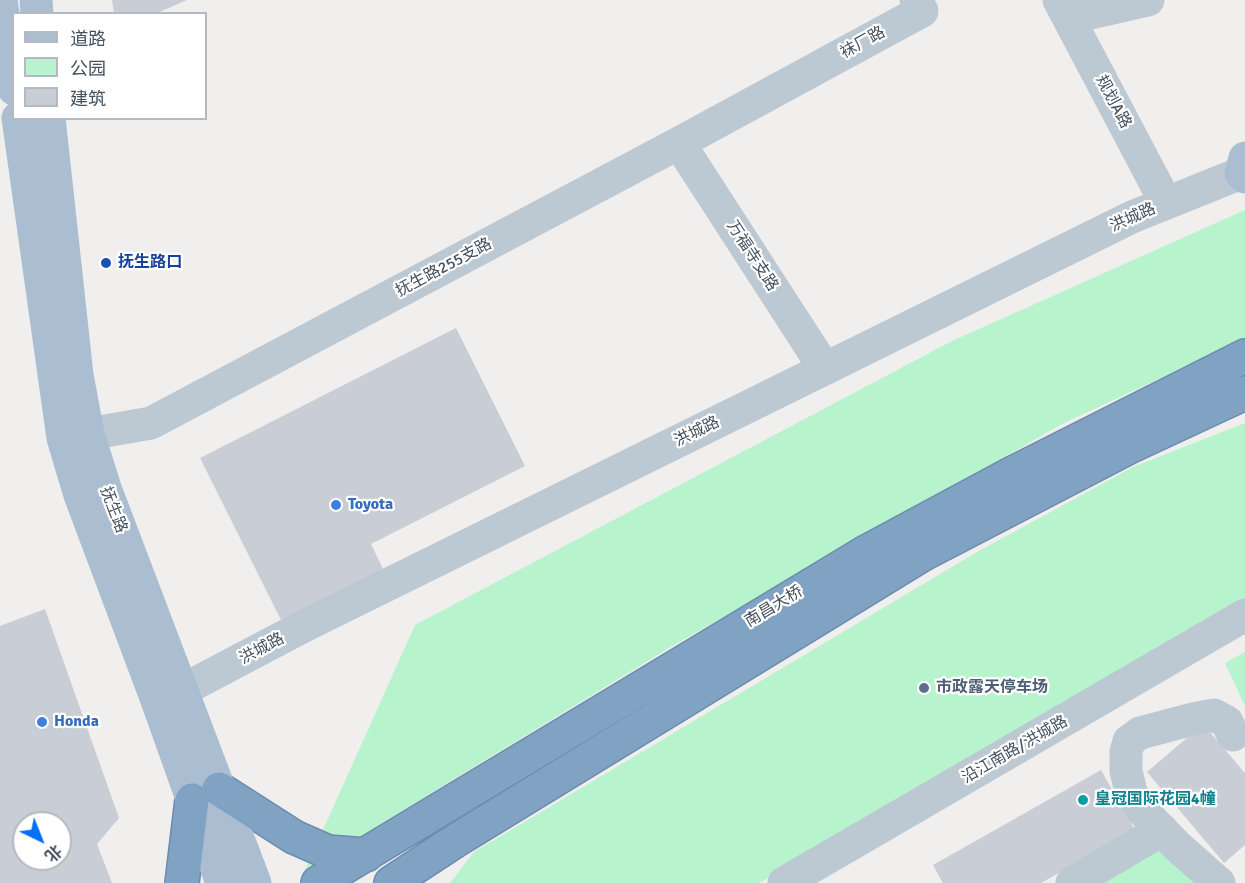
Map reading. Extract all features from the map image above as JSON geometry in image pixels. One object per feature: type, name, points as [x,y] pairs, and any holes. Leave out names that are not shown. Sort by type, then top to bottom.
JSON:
[{"type":"highway","name":"南昌大桥","points":[[318,883],[868,551],[1011,474],[1245,356]]},
{"type":"highway","name":"南昌大桥","points":[[391,883],[455,841],[925,553],[1129,447],[1245,393]]},
{"type":"highway","points":[[182,883],[206,794],[328,852],[366,855]]},
{"type":"highway","points":[[426,883],[455,841]]},
{"type":"main road","points":[[1,0],[12,75]]},
{"type":"main road","name":"抚生路","points":[[18,120],[63,438],[80,495],[170,697]]},
{"type":"main road","name":"抚生路","points":[[49,120],[77,375],[88,434],[170,697],[206,794],[255,883]]},
{"type":"main road","name":"抚生路","points":[[206,794],[222,883]]},
{"type":"street","name":"袜厂路","points":[[792,82],[922,11],[916,0]]},
{"type":"street","points":[[1064,9],[1148,0]]},
{"type":"street","name":"规划A路","points":[[1064,9],[1166,203]]},
{"type":"street","name":"抚生路255支路","points":[[88,434],[152,423],[792,82]]},
{"type":"street","name":"万福寺支路","points":[[679,143],[825,369]]},
{"type":"street","name":"洪城路","points":[[170,697],[306,625],[1132,217],[1244,169]]},
{"type":"street","name":"沿江南路/洪城路","points":[[784,883],[1245,615]]},
{"type":"street","points":[[1219,883],[1142,809],[1131,792],[1126,771],[1126,752],[1129,741],[1140,733],[1214,716],[1227,722],[1233,735]]},
{"type":"street","points":[[1072,883],[1162,830]]},
{"type":"green space","points":[[1245,210],[1245,339],[1064,423],[669,648],[305,870],[415,625],[952,341]]},
{"type":"green space","name":"市政露天停车场","points":[[1245,423],[1245,606],[759,883],[450,883],[474,852],[977,552],[1133,467]]},
{"type":"green space","points":[[1245,652],[1245,706],[1225,663]]},
{"type":"green space","points":[[1157,848],[1202,883],[1098,883]]},
{"type":"building","points":[[112,0],[187,0],[160,12],[114,12]]},
{"type":"building","name":"Toyota","points":[[456,328],[525,466],[371,544],[385,573],[283,624],[200,458]]},
{"type":"building","name":"Honda","points":[[45,609],[119,818],[97,844],[112,883],[0,883],[0,626]]},
{"type":"building","points":[[1203,724],[1245,773],[1245,845],[1224,863],[1147,772]]},
{"type":"building","name":"皇冠国际花园4幢","points":[[1101,770],[1135,830],[1041,883],[943,883],[933,865]]},
{"type":"place","name":"抚生路口","points":[[106,263]]},
{"type":"place","name":"Toyota","points":[[336,505]]},
{"type":"place","name":"市政露天停车场","points":[[924,688]]},
{"type":"place","name":"Honda","points":[[42,722]]},
{"type":"place","name":"皇冠国际花园4幢","points":[[1083,800]]}]
